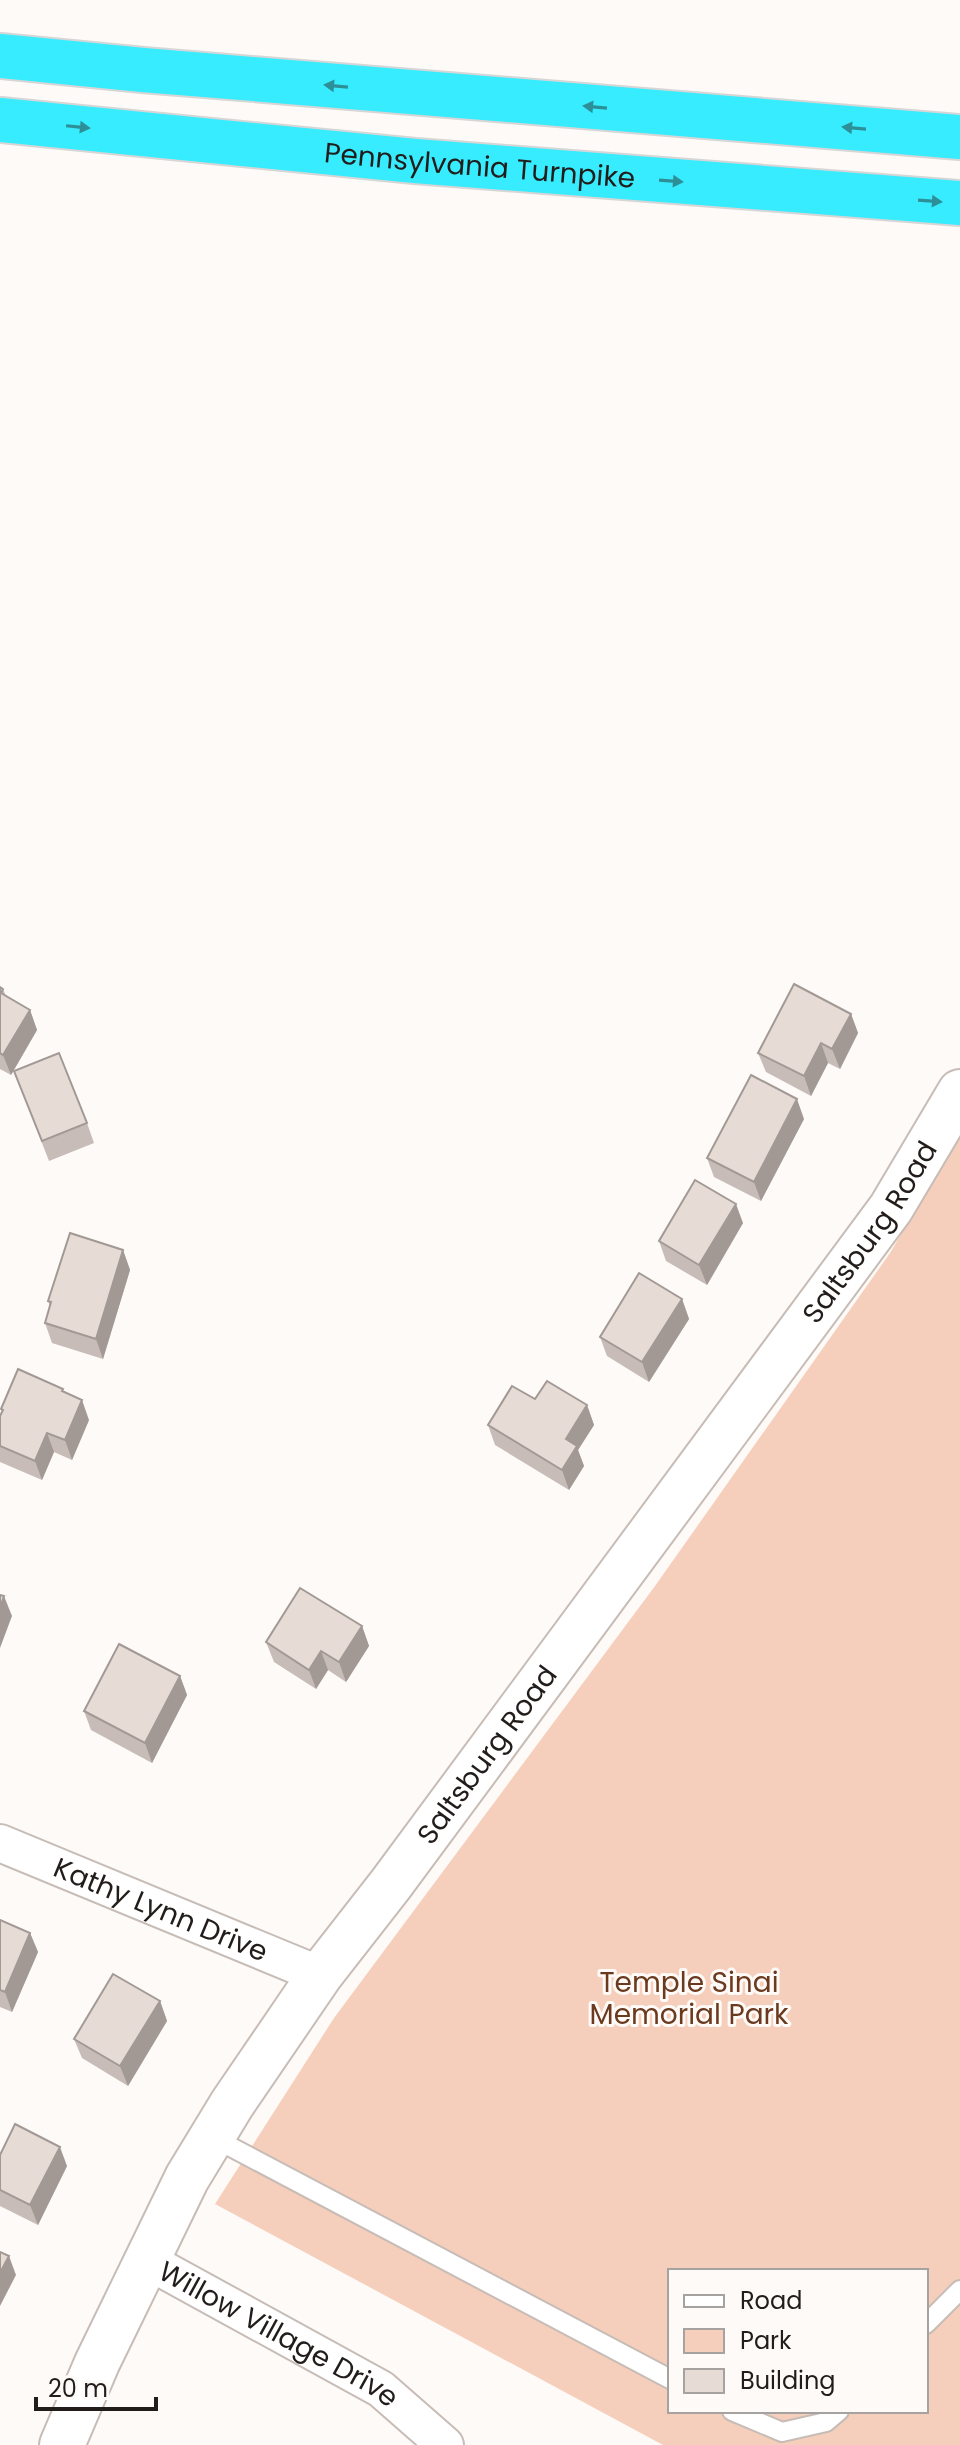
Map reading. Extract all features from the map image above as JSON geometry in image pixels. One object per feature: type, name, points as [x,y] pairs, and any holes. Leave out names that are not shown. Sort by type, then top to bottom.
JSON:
[{"type":"highway","points":[[0,56],[960,137]]},
{"type":"highway","name":"Pennsylvania Turnpike","points":[[0,120],[415,161],[960,203]]},
{"type":"main road","name":"Saltsburg Road","points":[[62,2445],[146,2260],[187,2178],[212,2137],[320,1975],[391,1884],[891,1208],[960,1092]]},
{"type":"street","name":"Kathy Lynn Drive","points":[[0,1843],[320,1975]]},
{"type":"street","name":"Willow Village Drive","points":[[146,2260],[381,2389],[445,2445]]},
{"type":"lane","points":[[212,2137],[668,2378]]},
{"type":"lane","points":[[928,2322],[960,2290]]},
{"type":"lane","points":[[737,2413],[782,2432],[826,2422],[837,2413]]},
{"type":"green space","name":"Temple Sinai Memorial Park","points":[[960,1134],[960,2445],[663,2445],[215,2204],[334,2018],[655,1586],[890,1253]]},
{"type":"building","points":[[794,984],[851,1014],[832,1049],[821,1043],[804,1076],[758,1053]]},
{"type":"building","points":[[0,987],[3,989],[1,993],[30,1010],[3,1055],[0,1053]]},
{"type":"building","points":[[59,1053],[87,1123],[42,1141],[14,1071]]},
{"type":"building","points":[[751,1075],[797,1099],[754,1182],[707,1158]]},
{"type":"building","points":[[695,1180],[736,1204],[699,1265],[659,1241]]},
{"type":"building","points":[[70,1233],[123,1250],[96,1339],[45,1323],[51,1302],[48,1301]]},
{"type":"building","points":[[639,1273],[682,1299],[642,1362],[600,1337]]},
{"type":"building","points":[[18,1369],[82,1400],[65,1440],[47,1433],[35,1461],[0,1446],[1,1409]]},
{"type":"building","points":[[547,1381],[587,1405],[566,1439],[577,1446],[562,1470],[488,1425],[512,1386],[535,1399]]},
{"type":"building","points":[[300,1588],[362,1626],[339,1662],[321,1651],[309,1670],[266,1642]]},
{"type":"building","points":[[119,1644],[180,1676],[145,1743],[84,1711]]},
{"type":"building","points":[[0,1920],[30,1933],[5,1992],[0,1990]]},
{"type":"building","points":[[113,1974],[160,2001],[120,2066],[74,2039]]},
{"type":"building","points":[[15,2124],[60,2147],[30,2205],[0,2190],[0,2155]]},
{"type":"building","points":[[0,2252],[9,2256],[0,2273]]}]
